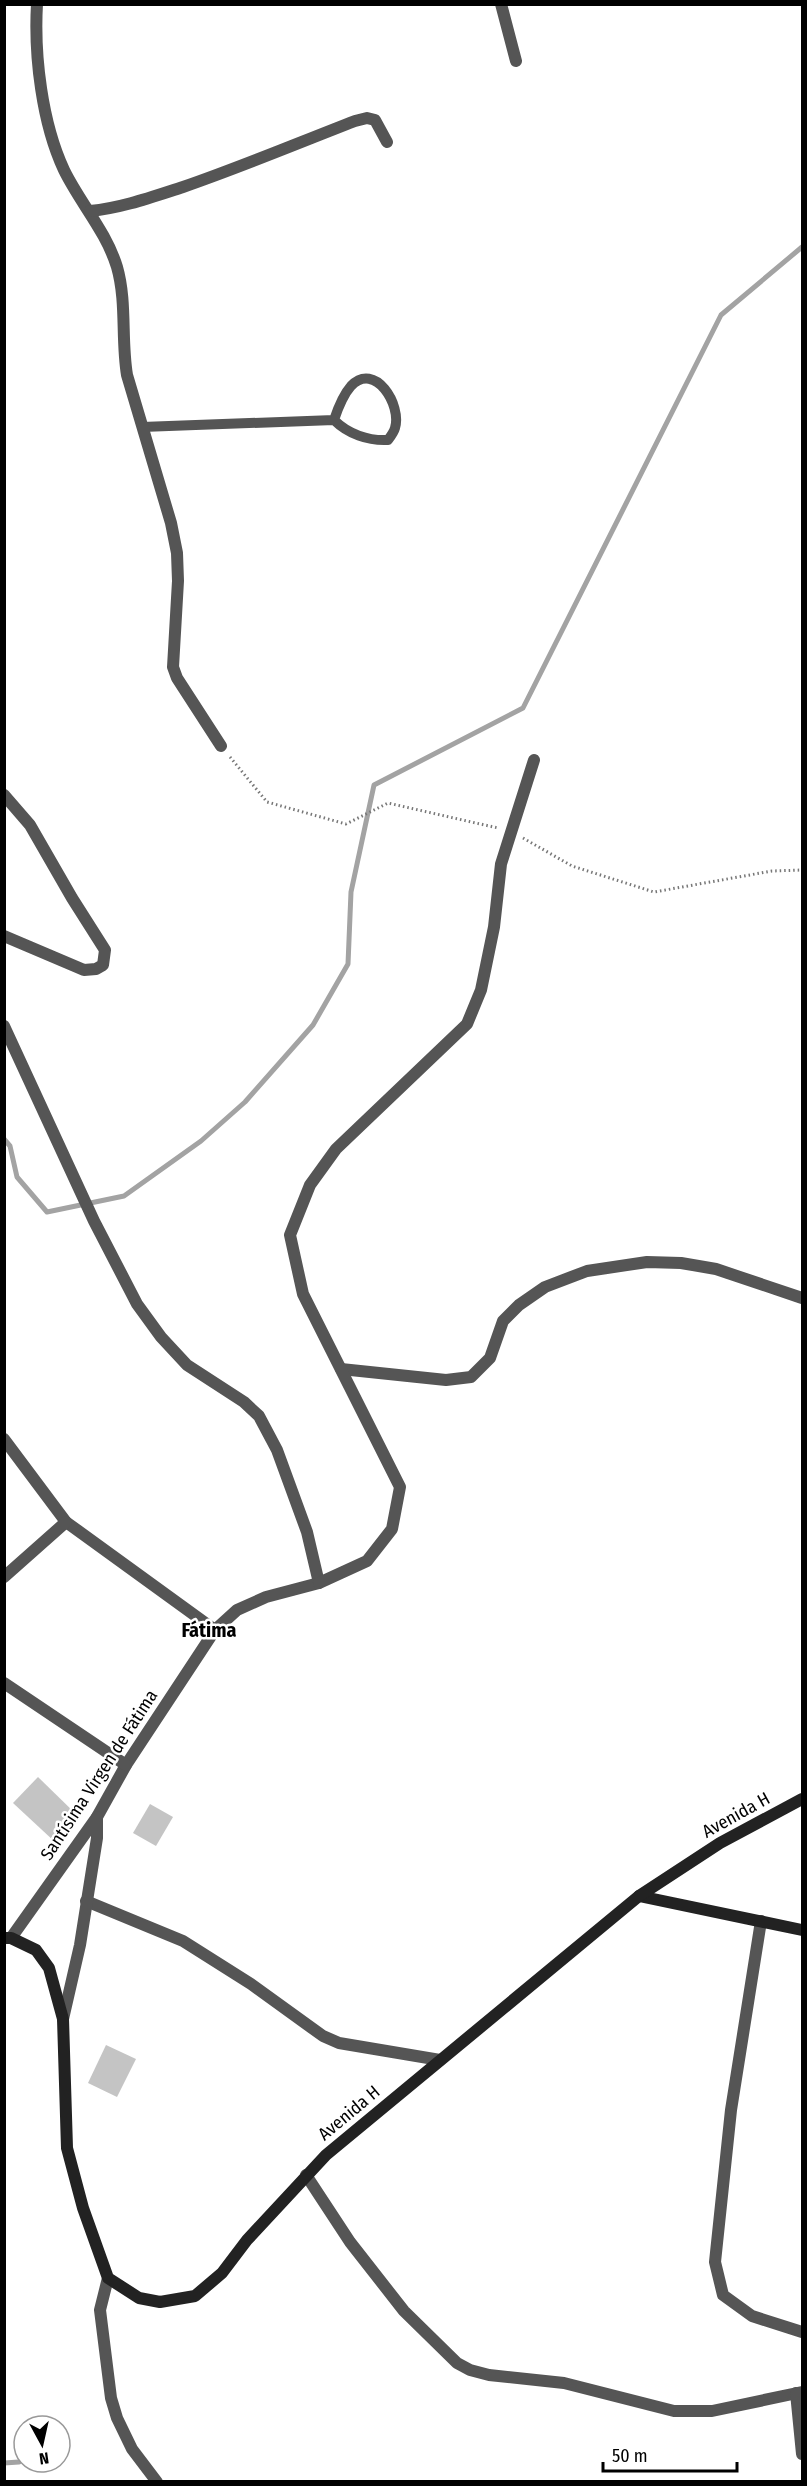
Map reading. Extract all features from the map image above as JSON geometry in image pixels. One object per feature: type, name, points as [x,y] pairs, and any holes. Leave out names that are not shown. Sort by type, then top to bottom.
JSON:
[{"type":"street","points":[[37,4],[35,40],[53,142],[65,171],[90,211],[116,265],[124,298],[122,330],[125,364],[171,523],[177,553],[178,581],[173,667],[177,678],[221,746]]},
{"type":"street","points":[[501,4],[516,61]]},
{"type":"street","points":[[90,211],[109,210],[141,201],[221,174],[367,118],[375,120],[387,142]]},
{"type":"street","name":"Santísima Virgen de Fátima","points":[[8,1938],[97,1817],[126,1764],[215,1630],[237,1610],[256,1601],[319,1583],[367,1561],[392,1529],[400,1487],[303,1293],[290,1234],[310,1185],[336,1149],[467,1024],[481,990],[494,927],[501,864],[534,760]]},
{"type":"street","points":[[4,795],[30,825],[72,898],[95,932],[105,950],[106,957],[103,965],[96,969],[84,970],[4,936]]},
{"type":"street","points":[[4,1026],[94,1221],[137,1304],[161,1337],[187,1365],[244,1402],[259,1416],[281,1460],[307,1532],[319,1583]]},
{"type":"street","points":[[341,1369],[446,1380],[471,1377],[490,1358],[503,1321],[519,1305],[545,1287],[587,1271],[647,1262],[681,1263],[716,1269],[802,1298]]},
{"type":"street","points":[[4,1439],[66,1522],[215,1630]]},
{"type":"street","points":[[4,1577],[66,1522]]},
{"type":"street","points":[[4,1683],[126,1764]]},
{"type":"street","name":"Avenida H","points":[[108,2278],[139,2298],[159,2302],[195,2296],[222,2273],[247,2240],[326,2155],[639,1896],[720,1843],[802,1799]]},
{"type":"street","points":[[63,2019],[80,1945],[97,1839],[97,1817]]},
{"type":"street","points":[[639,1896],[802,1930]]},
{"type":"street","points":[[86,1901],[183,1941],[251,1984],[323,2036],[339,2043],[440,2060]]},
{"type":"street","points":[[761,1921],[731,2110],[715,2262],[723,2295],[752,2316],[802,2332]]},
{"type":"street","points":[[8,1938],[36,1950],[50,1968],[63,2019],[67,2148],[82,2208],[108,2278],[101,2296],[100,2310],[111,2398],[117,2418],[132,2449],[157,2481]]},
{"type":"street","points":[[306,2175],[350,2242],[404,2311],[457,2363],[470,2370],[489,2375],[564,2383],[674,2410],[712,2411],[799,2393],[802,2454]]},
{"type":"lane","points":[[142,427],[334,420],[348,431],[373,441],[388,440],[395,429],[397,415],[391,396],[381,384],[373,379],[352,385],[340,402],[334,420]]},
{"type":"path","points":[[221,746],[267,802],[346,824],[388,803],[510,831],[572,866],[654,892],[772,871],[802,870]]},
{"type":"building","points":[[38,1777],[79,1817],[55,1842],[13,1803]]},
{"type":"building","points":[[150,1804],[173,1817],[156,1846],[133,1833]]},
{"type":"building","points":[[106,2045],[136,2059],[117,2097],[88,2083]]},
{"type":"waterway","points":[[4,1139],[10,1146],[17,1177],[47,1212],[124,1196],[201,1141],[245,1102],[313,1025],[348,964],[351,892],[374,785],[523,708],[721,315],[802,247]]},
{"type":"waterway","points":[[4,2463],[12,2462]]},
{"type":"district","name":"Fátima","points":[[209,1630]]}]
